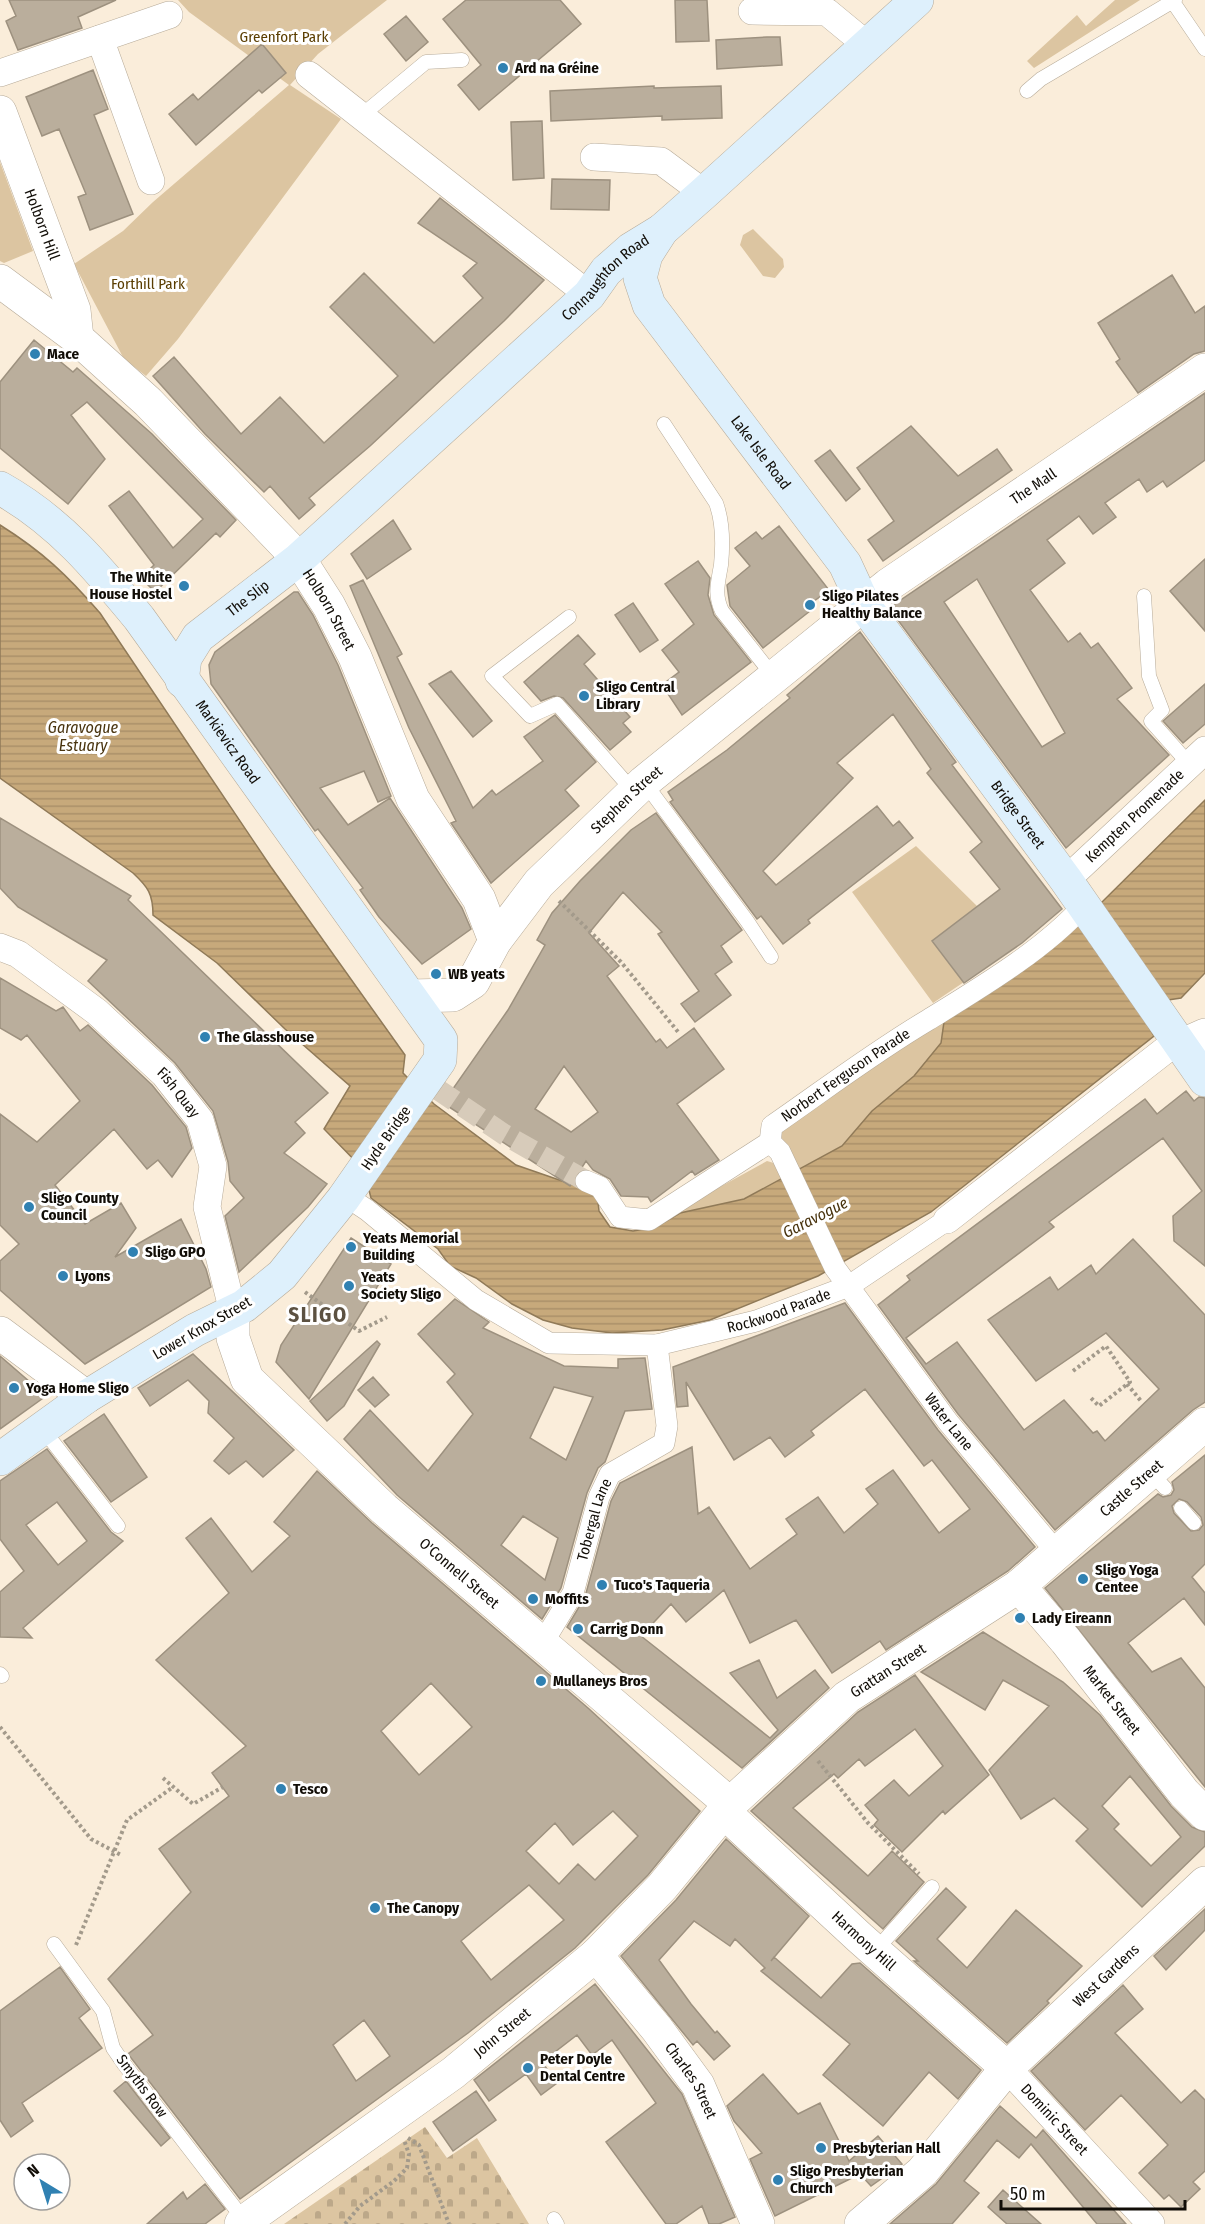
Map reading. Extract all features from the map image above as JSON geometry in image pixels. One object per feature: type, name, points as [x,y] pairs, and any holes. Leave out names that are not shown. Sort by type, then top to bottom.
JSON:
[{"type":"main road","name":"Connaughton Road","points":[[299,559],[589,295],[631,249],[662,230],[917,0]]},
{"type":"main road","name":"Lake Isle Road","points":[[662,230],[646,255],[640,278],[650,305],[845,564],[864,605]]},
{"type":"main road","points":[[589,295],[621,295],[650,305]]},
{"type":"main road","name":"Markievicz Road","points":[[0,488],[31,505],[88,556],[139,618],[182,681],[420,1008]]},
{"type":"main road","name":"The Slip","points":[[182,681],[185,658],[198,637],[299,559]]},
{"type":"main road","name":"Bridge Street","points":[[864,605],[1079,899],[1185,1036],[1205,1080]]},
{"type":"main road","points":[[139,618],[172,636],[198,637]]},
{"type":"main road","name":"Hyde Bridge","points":[[349,1192],[428,1086],[440,1060],[441,1040],[420,1008]]},
{"type":"main road","name":"Lower Knox Street","points":[[0,1459],[86,1397],[195,1330],[244,1306],[282,1275],[349,1192]]},
{"type":"street","points":[[752,11],[826,12],[867,45]]},
{"type":"street","points":[[0,73],[170,15]]},
{"type":"street","points":[[100,39],[151,181]]},
{"type":"street","points":[[309,75],[589,295]]},
{"type":"street","name":"Holborn Hill","points":[[0,111],[74,310],[76,338]]},
{"type":"street","points":[[594,157],[660,161],[704,193]]},
{"type":"street","name":"Holborn Street","points":[[0,281],[76,338],[147,402],[299,559],[329,606],[355,657],[413,799],[479,899],[495,941]]},
{"type":"street","name":"The Mall","points":[[864,605],[888,585],[1205,370]]},
{"type":"street","name":"Stephen Street","points":[[420,1008],[453,994],[473,982],[495,941],[539,883],[639,787],[864,605]]},
{"type":"street","name":"Kempten Promenade","points":[[1079,899],[1197,757]]},
{"type":"street","name":"Norbert Ferguson Parade","points":[[586,1181],[600,1187],[620,1217],[649,1220],[775,1147],[772,1126],[927,1020],[975,991],[1068,924],[1079,899]]},
{"type":"street","name":"Fish Quay","points":[[0,947],[18,954],[97,1012],[164,1074],[200,1120],[213,1166],[207,1207],[232,1312]]},
{"type":"street","name":"Rockwood Parade","points":[[349,1192],[367,1210],[476,1300],[549,1343],[657,1344],[756,1321],[849,1286],[947,1220],[1185,1036]]},
{"type":"street","name":"Water Lane","points":[[775,1147],[836,1268],[948,1422],[1058,1554]]},
{"type":"street","name":"O'Connell Street","points":[[232,1312],[233,1338],[247,1379],[384,1509],[542,1644],[727,1808]]},
{"type":"street","points":[[0,1333],[86,1397]]},
{"type":"street","name":"Tobergal Lane","points":[[542,1644],[573,1593],[599,1497],[610,1474],[664,1443],[667,1426],[657,1344]]},
{"type":"street","name":"Castle Street","points":[[1058,1554],[1157,1480],[1205,1424]]},
{"type":"street","name":"Grattan Street","points":[[727,1808],[847,1697],[1019,1586],[1058,1554]]},
{"type":"street","name":"Market Street","points":[[1019,1586],[1066,1641],[1184,1793],[1205,1814]]},
{"type":"street","name":"Harmony Hill","points":[[727,1808],[875,1950],[1007,2068]]},
{"type":"street","name":"John Street","points":[[243,2222],[352,2148],[453,2073],[596,1955],[662,1887],[727,1808]]},
{"type":"street","name":"West Gardens","points":[[861,2224],[922,2172],[1007,2068],[1205,1883]]},
{"type":"street","name":"Charles Street","points":[[596,1955],[657,2029],[698,2085],[758,2224]]},
{"type":"street","name":"Dominic Street","points":[[1007,2068],[1151,2224]]},
{"type":"lane","points":[[1027,91],[1041,79],[1174,1],[1205,49]]},
{"type":"lane","points":[[362,116],[426,62],[462,60]]},
{"type":"lane","points":[[664,424],[716,503],[721,517],[721,564],[717,601],[774,677]]},
{"type":"lane","points":[[1144,596],[1149,676],[1162,710],[1151,721],[1197,757]]},
{"type":"lane","points":[[569,617],[492,676],[530,716],[557,704],[639,787],[747,921],[771,957]]},
{"type":"lane","points":[[42,1428],[118,1526]]},
{"type":"lane","points":[[1181,1508],[1194,1523]]},
{"type":"lane","points":[[875,1950],[932,1887]]},
{"type":"lane","name":"Smyths Row","points":[[54,1944],[103,2011],[113,2048],[243,2222]]},
{"type":"path","points":[[539,883],[601,940],[679,1033]]},
{"type":"path","points":[[282,1275],[359,1331],[387,1317]]},
{"type":"path","points":[[1073,1371],[1106,1346],[1130,1382],[1099,1406],[1091,1398]]},
{"type":"path","points":[[1127,1384],[1141,1401]]},
{"type":"path","points":[[0,1727],[92,1839],[121,1855]]},
{"type":"path","points":[[801,1739],[868,1823],[932,1887]]},
{"type":"path","points":[[163,1778],[193,1804],[223,1787]]},
{"type":"path","points":[[63,1956],[77,1944],[127,1820],[173,1787]]},
{"type":"path","points":[[345,2224],[360,2206],[394,2181],[407,2168],[409,2154],[400,2133],[418,2145],[449,2224]]},
{"type":"green space","name":"Forthill Park","points":[[178,0],[387,0],[318,54],[290,85],[341,119],[178,339],[146,376],[124,359],[74,264],[123,231],[153,202],[289,85],[189,12]]},
{"type":"green space","points":[[1115,0],[1140,0],[1034,68],[1027,61],[1077,15],[1086,26]]},
{"type":"green space","points":[[0,162],[33,251],[4,263],[0,261]]},
{"type":"green space","points":[[753,229],[783,259],[784,267],[775,278],[763,276],[740,245],[743,235]]},
{"type":"green space","points":[[916,846],[977,906],[964,982],[933,1003],[852,892]]},
{"type":"green space","points":[[944,1022],[941,1043],[914,1076],[872,1111],[842,1146],[798,1172],[780,1134],[783,1126],[832,1091]]},
{"type":"green space","points":[[767,1161],[777,1164],[786,1178],[744,1199],[680,1213],[656,1227],[698,1199]]},
{"type":"green space","points":[[425,2127],[447,2158],[477,2138],[529,2224],[284,2224]]},
{"type":"water","points":[[0,525],[54,565],[100,613],[271,867],[405,1055],[403,1073],[434,1104],[516,1165],[597,1193],[599,1211],[610,1227],[633,1231],[656,1227],[680,1213],[744,1199],[842,1146],[872,1111],[914,1076],[941,1043],[944,1022],[1099,905],[1205,800],[1205,973],[1181,998],[1168,1000],[1144,1019],[1154,1036],[931,1212],[818,1276],[710,1320],[662,1330],[612,1333],[572,1328],[543,1320],[512,1304],[476,1278],[450,1266],[438,1249],[371,1198],[364,1170],[324,1129],[350,1086],[285,1029],[217,963],[153,915],[149,891],[133,873],[0,778]]},
{"type":"building","points":[[9,0],[116,0],[78,17],[82,28],[18,50],[6,21],[16,16]]},
{"type":"building","name":"Ard na Gréine","points":[[466,0],[560,0],[581,24],[479,110],[458,85],[481,65],[443,19]]},
{"type":"building","points":[[675,0],[707,0],[709,41],[676,42]]},
{"type":"building","points":[[406,16],[428,42],[406,61],[384,34]]},
{"type":"building","points":[[780,37],[782,65],[717,69],[716,40]]},
{"type":"building","points":[[262,44],[286,73],[262,93],[259,90],[196,145],[169,114],[193,94],[198,100]]},
{"type":"building","points":[[93,70],[108,109],[94,115],[133,214],[90,230],[78,197],[86,194],[59,129],[42,136],[26,97]]},
{"type":"building","points":[[654,86],[654,88],[721,86],[722,118],[662,120],[662,116],[551,121],[550,91]]},
{"type":"building","points":[[542,121],[544,178],[513,180],[511,122]]},
{"type":"building","points":[[552,179],[610,180],[609,210],[551,209]]},
{"type":"building","points":[[440,198],[544,280],[504,321],[370,446],[309,498],[315,505],[299,519],[270,486],[264,492],[205,434],[153,376],[174,357],[241,434],[280,397],[324,443],[398,376],[330,307],[364,273],[434,343],[483,298],[463,276],[477,263],[418,223]]},
{"type":"building","points":[[1172,275],[1195,313],[1205,306],[1205,351],[1194,354],[1138,393],[1116,362],[1120,359],[1098,323]]},
{"type":"building","points":[[34,340],[73,372],[77,368],[152,434],[236,520],[220,537],[216,533],[155,592],[141,578],[154,565],[109,506],[129,491],[173,548],[203,519],[87,402],[71,415],[105,459],[68,504],[0,448],[0,382]]},
{"type":"building","points":[[1205,393],[1205,460],[1167,487],[1163,481],[1147,492],[1139,479],[1105,503],[1116,517],[1093,534],[1079,516],[1047,540],[1065,563],[1030,590],[1068,642],[1080,633],[1091,648],[1098,643],[1132,688],[1117,699],[1169,755],[1066,848],[889,608]],"holes":[[[977,579],[1065,733],[1042,747],[944,602]]]},
{"type":"building","points":[[911,426],[958,476],[997,449],[1012,470],[883,561],[868,540],[894,521],[857,468]]},
{"type":"building","points":[[830,450],[860,489],[846,501],[815,461]]},
{"type":"building","points":[[393,520],[411,549],[367,579],[351,554]]},
{"type":"building","points":[[779,526],[829,590],[806,607],[810,611],[763,648],[730,606],[727,585],[750,566],[735,548],[756,532],[762,539]]},
{"type":"building","points":[[1205,559],[1205,631],[1170,591]]},
{"type":"building","points":[[698,561],[710,578],[708,595],[714,615],[751,662],[682,715],[662,685],[679,672],[662,650],[694,624],[665,584]]},
{"type":"building","points":[[363,580],[402,654],[397,657],[473,808],[492,790],[496,795],[543,761],[524,737],[555,715],[596,762],[565,790],[579,806],[491,883],[451,823],[456,821],[409,728],[350,586]]},
{"type":"building","points":[[294,592],[298,592],[313,615],[338,665],[391,796],[378,802],[364,771],[320,788],[348,825],[390,798],[462,908],[471,929],[422,964],[379,917],[360,890],[363,888],[318,829],[315,831],[211,684],[209,665],[215,652]]},
{"type":"building","points":[[633,603],[658,640],[640,652],[615,615]]},
{"type":"building","points":[[860,632],[956,762],[952,765],[1062,909],[1022,943],[964,983],[932,941],[1000,889],[970,852],[982,842],[927,773],[931,769],[893,714],[837,763],[853,778],[763,871],[776,885],[877,806],[893,826],[899,821],[913,838],[808,920],[810,923],[783,944],[761,916],[757,919],[670,802],[673,800],[668,792],[727,750],[790,698],[787,695]]},
{"type":"building","name":"Sligo Central Library","points":[[578,635],[595,654],[584,664],[630,717],[623,723],[631,732],[610,750],[563,698],[554,696],[541,701],[524,682]]},
{"type":"building","points":[[451,671],[492,721],[473,737],[429,684]]},
{"type":"building","points":[[1205,684],[1205,724],[1183,743],[1163,721]]},
{"type":"building","points":[[656,813],[742,930],[721,946],[732,962],[715,974],[731,995],[695,1022],[681,1004],[699,991],[658,934],[662,932],[623,892],[589,933],[619,966],[607,976],[656,1042],[660,1039],[667,1048],[694,1028],[724,1069],[677,1104],[719,1160],[695,1175],[692,1171],[651,1202],[648,1197],[621,1196],[610,1179],[593,1170],[586,1161],[570,1186],[443,1103],[508,1010],[545,945],[537,940],[552,913],[631,830]],"holes":[[[564,1066],[598,1112],[571,1132],[535,1109]]]},
{"type":"building","name":"The Glasshouse","points":[[0,818],[131,896],[128,900],[328,1093],[295,1122],[305,1133],[284,1153],[327,1184],[308,1207],[239,1272],[225,1216],[244,1198],[230,1181],[228,1162],[213,1111],[175,1063],[88,981],[107,960],[18,907],[0,888]]},
{"type":"building","points":[[0,978],[56,1011],[63,1007],[80,1031],[88,1025],[152,1085],[186,1127],[192,1148],[172,1177],[158,1160],[147,1169],[114,1129],[55,1185],[85,1224],[121,1203],[136,1228],[115,1257],[181,1219],[206,1269],[211,1287],[85,1364],[0,1290],[0,1261],[19,1244],[0,1225],[0,1114],[37,1142],[80,1101],[27,1035],[21,1040],[0,1028]]},
{"type":"building","points":[[1186,1091],[1194,1101],[1199,1097],[1205,1098],[1205,1266],[1174,1241],[1173,1216],[1202,1191],[1163,1138],[1049,1222],[1054,1227],[906,1338],[926,1364],[957,1342],[1024,1430],[1064,1400],[1093,1433],[1097,1431],[1105,1441],[1159,1389],[1106,1333],[1036,1381],[988,1320],[1050,1277],[1058,1290],[1091,1265],[1096,1274],[1133,1239],[1205,1315],[1205,1402],[1055,1530],[958,1414],[878,1305],[910,1280],[907,1276],[1145,1099],[1157,1114]]},
{"type":"building","points":[[351,1238],[391,1264],[309,1399],[276,1362],[281,1345]]},
{"type":"building","points":[[455,1299],[489,1322],[483,1328],[564,1366],[618,1368],[618,1359],[645,1358],[652,1409],[625,1411],[605,1462],[598,1468],[587,1493],[561,1588],[542,1619],[397,1495],[344,1439],[370,1410],[428,1471],[473,1414],[447,1382],[455,1374],[418,1334]],"holes":[[[554,1387],[593,1397],[566,1460],[530,1438]],[[523,1516],[558,1538],[545,1580],[501,1545]]]},
{"type":"building","points":[[845,1303],[938,1430],[1035,1547],[1008,1571],[886,1650],[880,1641],[832,1673],[796,1620],[750,1643],[724,1590],[686,1622],[671,1604],[641,1636],[770,1738],[778,1730],[730,1673],[759,1660],[777,1698],[815,1670],[829,1688],[742,1768],[567,1627],[585,1597],[611,1501],[620,1483],[692,1447],[698,1514],[709,1507],[750,1569],[797,1534],[786,1519],[818,1497],[844,1533],[878,1504],[866,1489],[893,1470],[939,1533],[970,1509],[932,1460],[924,1466],[865,1389],[811,1431],[814,1435],[785,1457],[770,1437],[734,1460],[686,1382],[688,1406],[677,1407],[673,1367]]},
{"type":"building","points":[[377,1341],[380,1344],[344,1406],[327,1421],[310,1401]]},
{"type":"building","points":[[193,1354],[294,1450],[263,1477],[246,1461],[229,1474],[214,1461],[234,1438],[208,1413],[209,1401],[188,1380],[150,1406],[138,1388]]},
{"type":"building","points":[[0,1356],[46,1396],[0,1429]]},
{"type":"building","points":[[373,1377],[389,1395],[375,1407],[358,1390]]},
{"type":"building","points":[[104,1414],[147,1477],[111,1502],[64,1441]]},
{"type":"building","points":[[47,1449],[111,1532],[123,1541],[23,1628],[32,1638],[0,1637],[0,1592],[24,1571],[0,1539],[0,1481]],"holes":[[[57,1502],[87,1541],[58,1565],[26,1525]]]},
{"type":"building","points":[[1205,1455],[1205,1564],[1192,1577],[1205,1593],[1205,1625],[1184,1598],[1128,1643],[1152,1672],[1181,1658],[1205,1688],[1205,1787],[1045,1588],[1158,1494],[1163,1497],[1171,1495],[1174,1490],[1172,1482]],"holes":[[[1179,1499],[1187,1502],[1201,1517],[1203,1525],[1199,1530],[1191,1531],[1174,1513],[1172,1506]]]},
{"type":"building","points":[[317,1471],[372,1523],[588,1708],[700,1811],[648,1875],[575,1948],[468,2033],[240,2199],[128,2054],[153,2035],[108,1979],[191,1892],[159,1849],[229,1796],[212,1773],[246,1746],[156,1660],[229,1593],[186,1538],[211,1518],[252,1572],[290,1536],[274,1522]],"holes":[[[431,1683],[472,1727],[419,1775],[381,1731]],[[613,1811],[638,1836],[595,1880],[578,1864],[559,1884],[526,1851],[555,1823],[573,1845]],[[529,1885],[564,1920],[491,1980],[461,1941]],[[364,2020],[390,2056],[356,2081],[333,2045]]]},
{"type":"building","points":[[983,1632],[1063,1682],[1100,1715],[1171,1806],[1192,1827],[1205,1832],[1205,1846],[1142,1907],[1076,1841],[1088,1829],[1054,1798],[1021,1819],[989,1770],[1049,1706],[1003,1680],[985,1710],[921,1672]],"holes":[[[1130,1776],[1181,1837],[1151,1866],[1114,1829],[1119,1824],[1102,1806]]]},
{"type":"building","points":[[915,1675],[989,1775],[945,1814],[943,1811],[902,1852],[874,1825],[878,1820],[865,1805],[894,1780],[909,1796],[943,1766],[915,1729],[865,1766],[859,1759],[838,1778],[834,1774],[793,1808],[868,1876],[892,1851],[924,1882],[883,1929],[751,1811],[858,1712]]},
{"type":"building","points":[[726,1839],[809,1916],[774,1957],[821,1998],[852,1964],[860,1963],[981,2070],[958,2099],[929,2072],[883,2126],[823,2075],[850,2044],[761,1971],[765,1968],[735,1939],[730,1946],[694,1921],[659,1960],[691,2004],[715,2033],[717,2031],[730,2046],[714,2060],[697,2041],[693,2045],[621,1956],[676,1900]]},
{"type":"building","points":[[946,1888],[966,1907],[937,1939],[967,1968],[1016,1910],[1082,1966],[1047,2001],[1049,2003],[1007,2043],[914,1961],[918,1961],[896,1941]]},
{"type":"building","points":[[1205,1909],[1205,1930],[1166,1970],[1154,1956]]},
{"type":"building","points":[[60,1967],[90,2009],[79,2018],[102,2048],[22,2103],[33,2121],[11,2137],[0,2120],[0,2011]]},
{"type":"building","points":[[595,1984],[682,2094],[735,2217],[719,2224],[709,2224],[702,2206],[676,2224],[666,2224],[606,2142],[656,2103],[612,2040],[592,2055],[577,2035],[542,2062],[557,2083],[541,2095],[526,2074],[489,2101],[474,2080]]},
{"type":"building","points":[[1123,1985],[1143,2009],[1115,2033],[1181,2103],[1195,2090],[1205,2100],[1205,2171],[1193,2182],[1200,2189],[1181,2207],[1169,2195],[1164,2199],[1139,2173],[1168,2145],[1121,2095],[1085,2130],[1031,2071]]},
{"type":"building","points":[[763,2074],[798,2114],[820,2103],[849,2161],[878,2136],[902,2164],[871,2186],[860,2174],[775,2216],[750,2159],[762,2153],[734,2121],[727,2106]]},
{"type":"building","points":[[126,2081],[170,2138],[161,2146],[114,2091]]},
{"type":"building","points":[[476,2091],[496,2120],[453,2151],[433,2122]]},
{"type":"building","points":[[1000,2106],[1036,2138],[1043,2130],[1126,2224],[1097,2224],[1031,2144],[1019,2158],[997,2140],[964,2181],[979,2193],[952,2224],[890,2224],[936,2184]]},
{"type":"building","points":[[205,2184],[225,2209],[205,2224],[147,2224],[183,2192],[187,2199]]},
{"type":"building","points":[[1003,2190],[1041,2224],[1007,2224],[988,2207]]},
{"type":"tunnel","points":[[437,1089],[505,1135],[586,1181]]},
{"type":"place","name":"Ard na Gréine","points":[[503,68]]},
{"type":"place","name":"Mace","points":[[35,354]]},
{"type":"place","name":"The White House Hostel","points":[[184,586]]},
{"type":"place","name":"Sligo Pilates Healthy Balance","points":[[810,605]]},
{"type":"place","name":"Sligo Central Library","points":[[584,696]]},
{"type":"place","name":"WB yeats","points":[[436,974]]},
{"type":"place","name":"The Glasshouse","points":[[205,1037]]},
{"type":"place","name":"Sligo County Council","points":[[29,1207]]},
{"type":"place","name":"Yeats Memorial Building","points":[[351,1247]]},
{"type":"place","name":"Sligo GPO","points":[[133,1252]]},
{"type":"place","name":"Lyons","points":[[63,1276]]},
{"type":"place","name":"Yeats Society Sligo","points":[[349,1286]]},
{"type":"place","name":"Yoga Home Sligo","points":[[14,1388]]},
{"type":"place","name":"Sligo Yoga Centee","points":[[1083,1579]]},
{"type":"place","name":"Tuco's Taqueria","points":[[602,1585]]},
{"type":"place","name":"Moffits","points":[[533,1599]]},
{"type":"place","name":"Lady Eireann","points":[[1020,1618]]},
{"type":"place","name":"Carrig Donn","points":[[578,1629]]},
{"type":"place","name":"Mullaneys Bros","points":[[541,1681]]},
{"type":"place","name":"Tesco","points":[[281,1789]]},
{"type":"place","name":"The Canopy","points":[[375,1908]]},
{"type":"place","name":"Peter Doyle Dental Centre","points":[[528,2068]]},
{"type":"place","name":"Presbyterian Hall","points":[[821,2148]]},
{"type":"place","name":"Sligo Presbyterian Church","points":[[778,2180]]},
{"type":"district","name":"SLIGO","points":[[318,1315]]},
{"type":"park label","name":"Greenfort Park","points":[[284,37]]},
{"type":"water label","name":"Garavogue Estuary","points":[[83,736]]},
{"type":"water label","name":"Garavogue","points":[[815,1217]]}]
